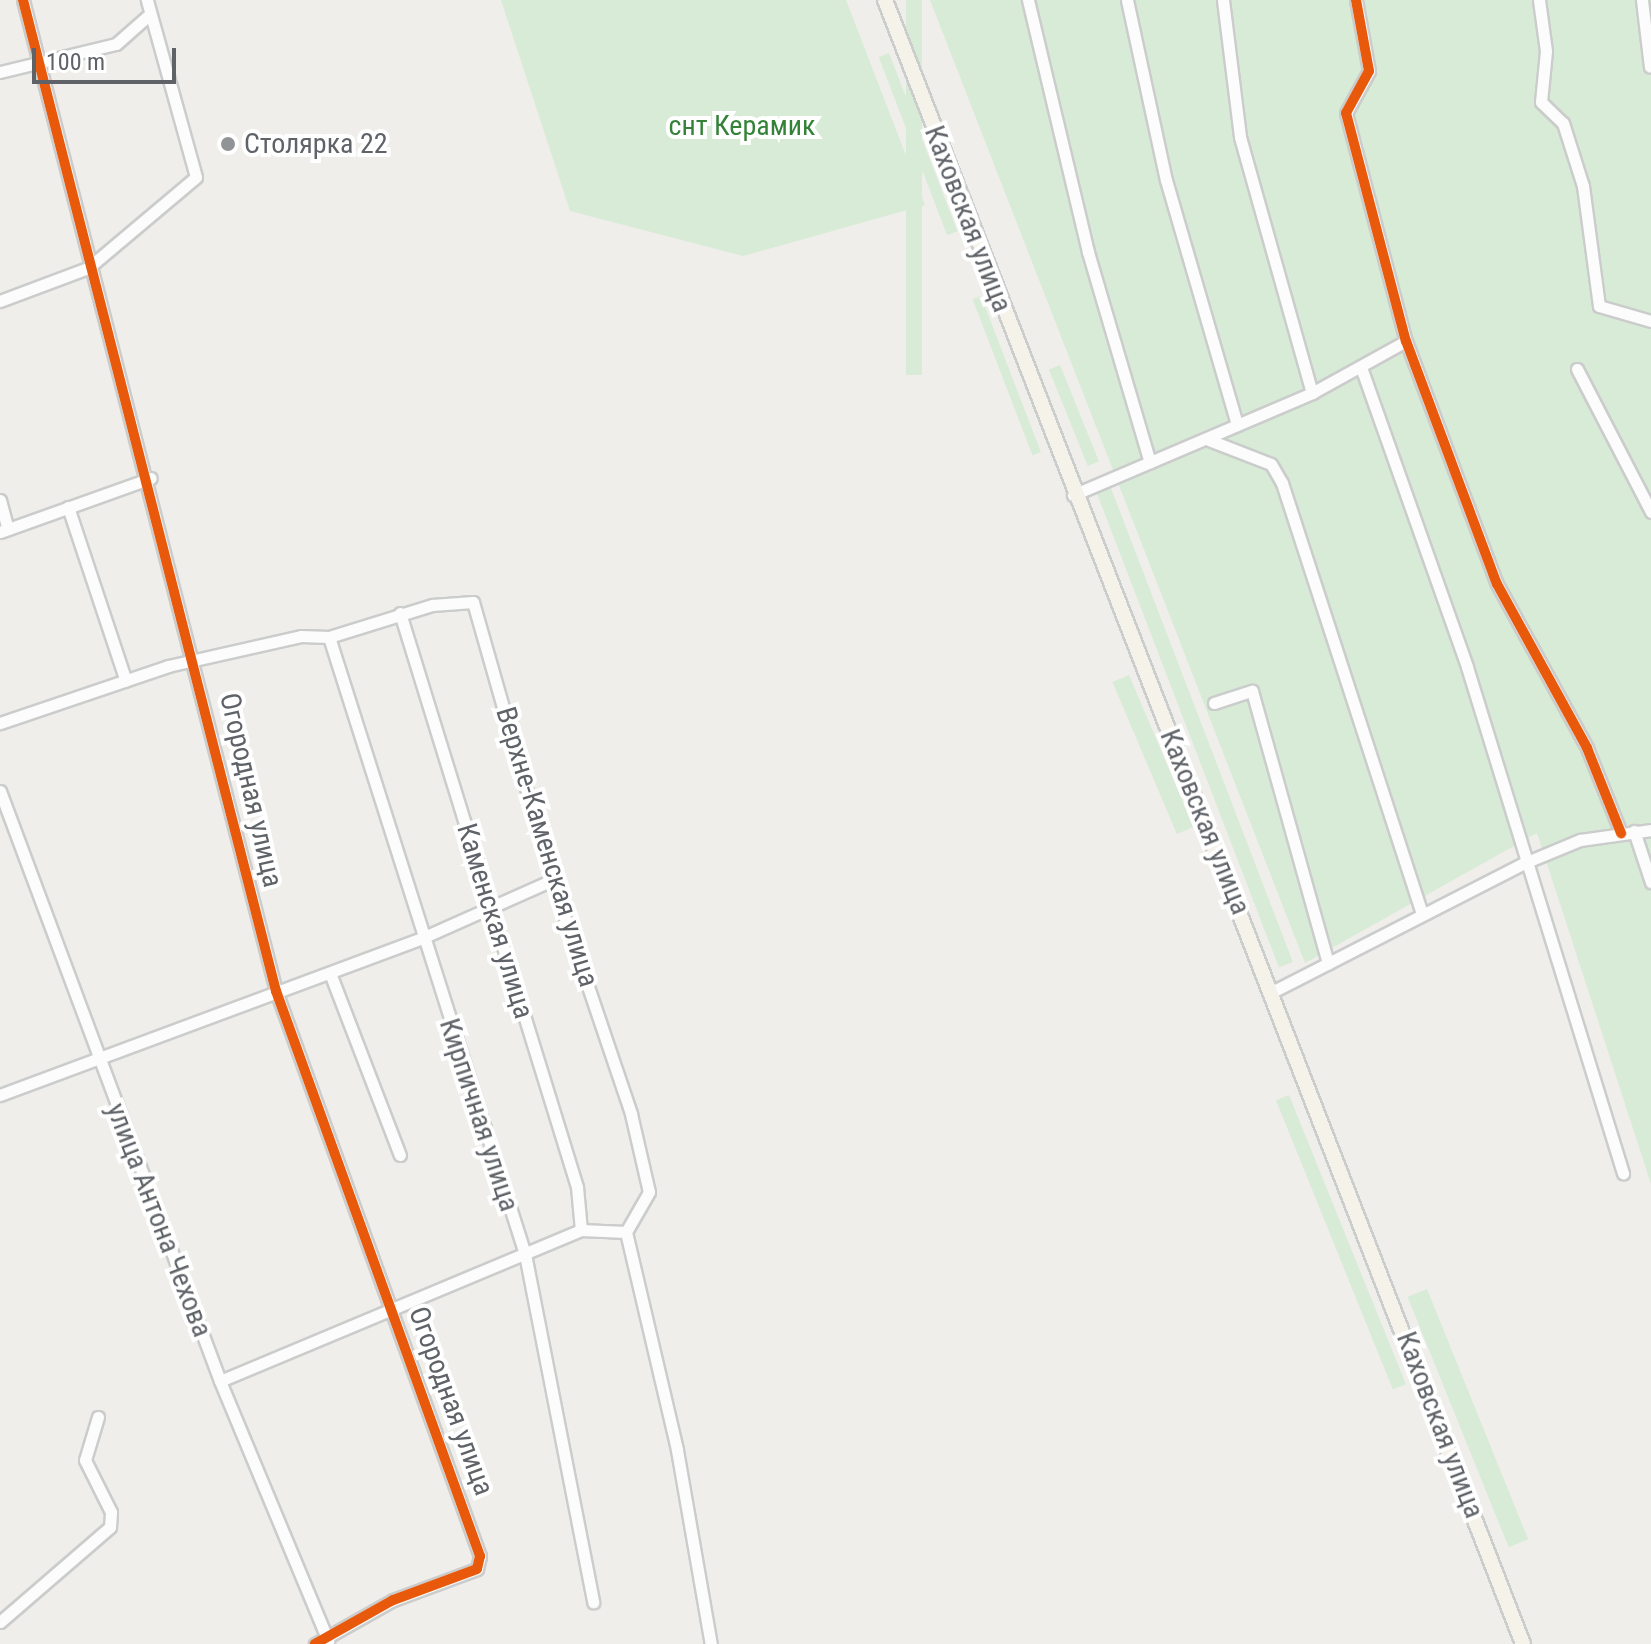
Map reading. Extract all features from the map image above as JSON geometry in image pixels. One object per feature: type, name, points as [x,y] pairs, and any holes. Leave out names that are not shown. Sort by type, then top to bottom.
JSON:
[{"type":"main road","name":"Каховская улица","points":[[885,0],[1073,495],[1272,992],[1523,1644]]},
{"type":"street","name":"Огородная улица","points":[[23,0],[42,62],[88,268],[151,478],[276,991],[478,1548],[474,1571],[393,1600],[324,1642]]},
{"type":"street","points":[[0,301],[88,268],[196,177],[147,0]]},
{"type":"street","points":[[1028,0],[1088,252],[1150,462]]},
{"type":"street","points":[[1127,0],[1166,180],[1237,425]]},
{"type":"street","points":[[1223,0],[1240,137],[1312,393]]},
{"type":"street","points":[[1356,0],[1369,71],[1346,113],[1406,341],[1497,584],[1587,748],[1621,833]]},
{"type":"street","points":[[1539,0],[1546,51],[1541,102],[1563,123],[1583,186],[1599,306],[1651,321]]},
{"type":"street","points":[[1642,0],[1650,67]]},
{"type":"street","points":[[0,72],[124,41],[149,15]]},
{"type":"street","points":[[1073,495],[1209,440],[1362,370],[1406,341]]},
{"type":"street","points":[[1577,369],[1651,512]]},
{"type":"street","points":[[1362,370],[1467,667],[1522,864],[1623,1173]]},
{"type":"street","points":[[1209,440],[1271,464],[1282,483],[1422,914]]},
{"type":"street","points":[[0,500],[4,530],[151,478]]},
{"type":"street","points":[[68,507],[126,681]]},
{"type":"street","name":"Верхне-Каменская улица","points":[[0,723],[197,661],[301,636],[329,637],[400,613],[473,602],[552,880],[646,1177],[647,1205],[626,1232]]},
{"type":"street","name":"Каменская улица","points":[[400,613],[577,1187],[581,1230]]},
{"type":"street","name":"Кирпичная улица","points":[[329,637],[422,938],[525,1254],[593,1602]]},
{"type":"street","points":[[1214,703],[1252,691],[1328,964]]},
{"type":"street","name":"улица Антона Чехова","points":[[0,791],[220,1381],[324,1642]]},
{"type":"street","points":[[1272,992],[1522,864],[1580,840],[1651,830]]},
{"type":"street","points":[[1634,831],[1651,882]]},
{"type":"street","points":[[0,1095],[97,1055],[330,973],[492,911],[552,880]]},
{"type":"street","points":[[330,973],[400,1155]]},
{"type":"street","points":[[220,1381],[393,1312],[581,1230],[626,1232],[674,1434],[711,1644]]},
{"type":"street","points":[[0,1622],[110,1527],[111,1512],[85,1460],[98,1417]]},
{"type":"green space","name":"снт Керамик","points":[[501,0],[846,0],[925,205],[743,256],[570,211]]},
{"type":"green space","points":[[906,0],[922,0],[922,375],[906,375]]},
{"type":"green space","points":[[930,0],[1651,0],[1651,1184],[1537,833],[1305,963]]},
{"type":"green space","points":[[889,53],[957,231],[947,235],[879,57]]},
{"type":"green space","points":[[981,296],[1041,452],[1032,455],[973,299]]},
{"type":"green space","points":[[1060,365],[1099,461],[1088,466],[1049,369]]},
{"type":"green space","points":[[1109,483],[1293,962],[1279,967],[1095,488]]},
{"type":"green space","points":[[1129,675],[1193,827],[1177,834],[1112,682]]},
{"type":"green space","points":[[1289,1095],[1406,1384],[1393,1390],[1276,1100]]},
{"type":"green space","points":[[1427,1289],[1528,1539],[1509,1547],[1408,1297]]},
{"type":"cycle path","points":[[23,0],[276,991],[480,1556],[477,1569],[393,1600],[315,1644]]},
{"type":"cycle path","points":[[1356,0],[1369,71],[1346,113],[1406,341],[1497,584],[1587,748],[1621,833]]},
{"type":"place","name":"Столярка 22","points":[[228,144]]}]
